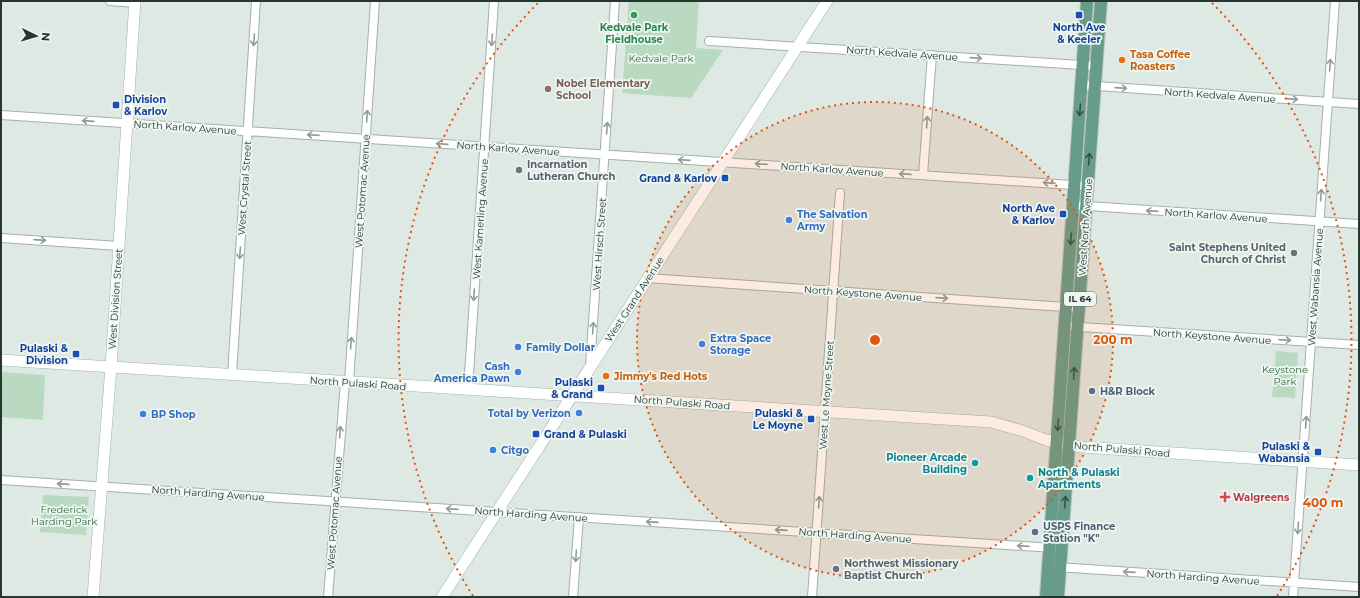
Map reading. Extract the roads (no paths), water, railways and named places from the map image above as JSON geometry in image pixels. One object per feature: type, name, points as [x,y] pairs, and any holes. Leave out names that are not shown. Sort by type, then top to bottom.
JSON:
[{"type":"main road","name":"West Grand Avenue","points":[[442,597],[827,1]]},
{"type":"main road","name":"West North Avenue","points":[[1046,597],[1088,1]]},
{"type":"main road","name":"West North Avenue","points":[[1058,597],[1101,1]]},
{"type":"main road","name":"West Division Street","points":[[93,597],[111,367],[135,2]]},
{"type":"main road","name":"North Pulaski Road","points":[[1,360],[991,422],[1023,431],[1046,440],[1081,447],[1359,465]]},
{"type":"street","points":[[110,1],[135,2]]},
{"type":"street","name":"West Crystal Street","points":[[232,375],[256,1]]},
{"type":"street","name":"West Potomac Avenue","points":[[328,597],[335,501],[347,382],[375,1]]},
{"type":"street","name":"West Kamerling Avenue","points":[[468,389],[494,1]]},
{"type":"street","name":"West Hirsch Street","points":[[590,367],[615,1]]},
{"type":"street","name":"West Wabansia Avenue","points":[[1293,597],[1335,1]]},
{"type":"street","name":"North Kedvale Avenue","points":[[709,41],[1096,66]]},
{"type":"street","points":[[923,175],[932,56]]},
{"type":"street","name":"North Kedvale Avenue","points":[[1082,85],[1359,104]]},
{"type":"street","name":"North Karlov Avenue","points":[[1,115],[1088,186]]},
{"type":"street","name":"West Le Moyne Street","points":[[812,597],[840,193]]},
{"type":"street","name":"North Karlov Avenue","points":[[1073,205],[1359,224]]},
{"type":"street","points":[[1,238],[119,246]]},
{"type":"street","name":"North Keystone Avenue","points":[[647,278],[1079,308]]},
{"type":"street","name":"North Keystone Avenue","points":[[1065,326],[1359,345]]},
{"type":"street","name":"North Harding Avenue","points":[[1,480],[1062,548]]},
{"type":"street","points":[[573,597],[579,517]]},
{"type":"street","name":"North Harding Avenue","points":[[1048,566],[1359,587]]},
{"type":"place","name":"Kedvale Park Fieldhouse","points":[[634,15]]},
{"type":"place","name":"North Ave & Keeler","points":[[1079,15]]},
{"type":"place","name":"Tasa Coffee Roasters","points":[[1122,60]]},
{"type":"place","name":"Nobel Elementary School","points":[[548,89]]},
{"type":"place","name":"Division & Karlov","points":[[116,105]]},
{"type":"place","name":"Incarnation Lutheran Church","points":[[519,170]]},
{"type":"place","name":"Grand & Karlov","points":[[725,178]]},
{"type":"place","name":"North Ave & Karlov","points":[[1063,214]]},
{"type":"place","name":"The Salvation Army","points":[[789,220]]},
{"type":"place","name":"Saint Stephens United Church of Christ","points":[[1294,253]]},
{"type":"place","name":"Extra Space Storage","points":[[702,344]]},
{"type":"place","name":"Family Dollar","points":[[518,347]]},
{"type":"place","name":"Pulaski & Division","points":[[76,354]]},
{"type":"place","name":"Cash America Pawn","points":[[518,372]]},
{"type":"place","name":"Jimmy's Red Hots","points":[[606,376]]},
{"type":"place","name":"Pulaski & Grand","points":[[601,388]]},
{"type":"place","name":"H&R Block","points":[[1092,391]]},
{"type":"place","name":"Total by Verizon","points":[[579,413]]},
{"type":"place","name":"BP Shop","points":[[143,414]]},
{"type":"place","name":"Pulaski & Le Moyne","points":[[811,419]]},
{"type":"place","name":"Grand & Pulaski","points":[[536,434]]},
{"type":"place","name":"Citgo","points":[[493,450]]},
{"type":"place","name":"Pulaski & Wabansia","points":[[1318,452]]},
{"type":"place","name":"Pioneer Arcade Building","points":[[975,463]]},
{"type":"place","name":"North & Pulaski Apartments","points":[[1030,478]]},
{"type":"place","name":"Walgreens","points":[[1225,497]]},
{"type":"place","name":"USPS Finance Station \"K\"","points":[[1035,532]]},
{"type":"place","name":"Northwest Missionary Baptist Church","points":[[836,569]]},
{"type":"park label","name":"Kedvale Park","points":[[661,58]]},
{"type":"park label","name":"Keystone Park","points":[[1285,374]]},
{"type":"park label","name":"Frederick Harding Park","points":[[64,514]]}]
